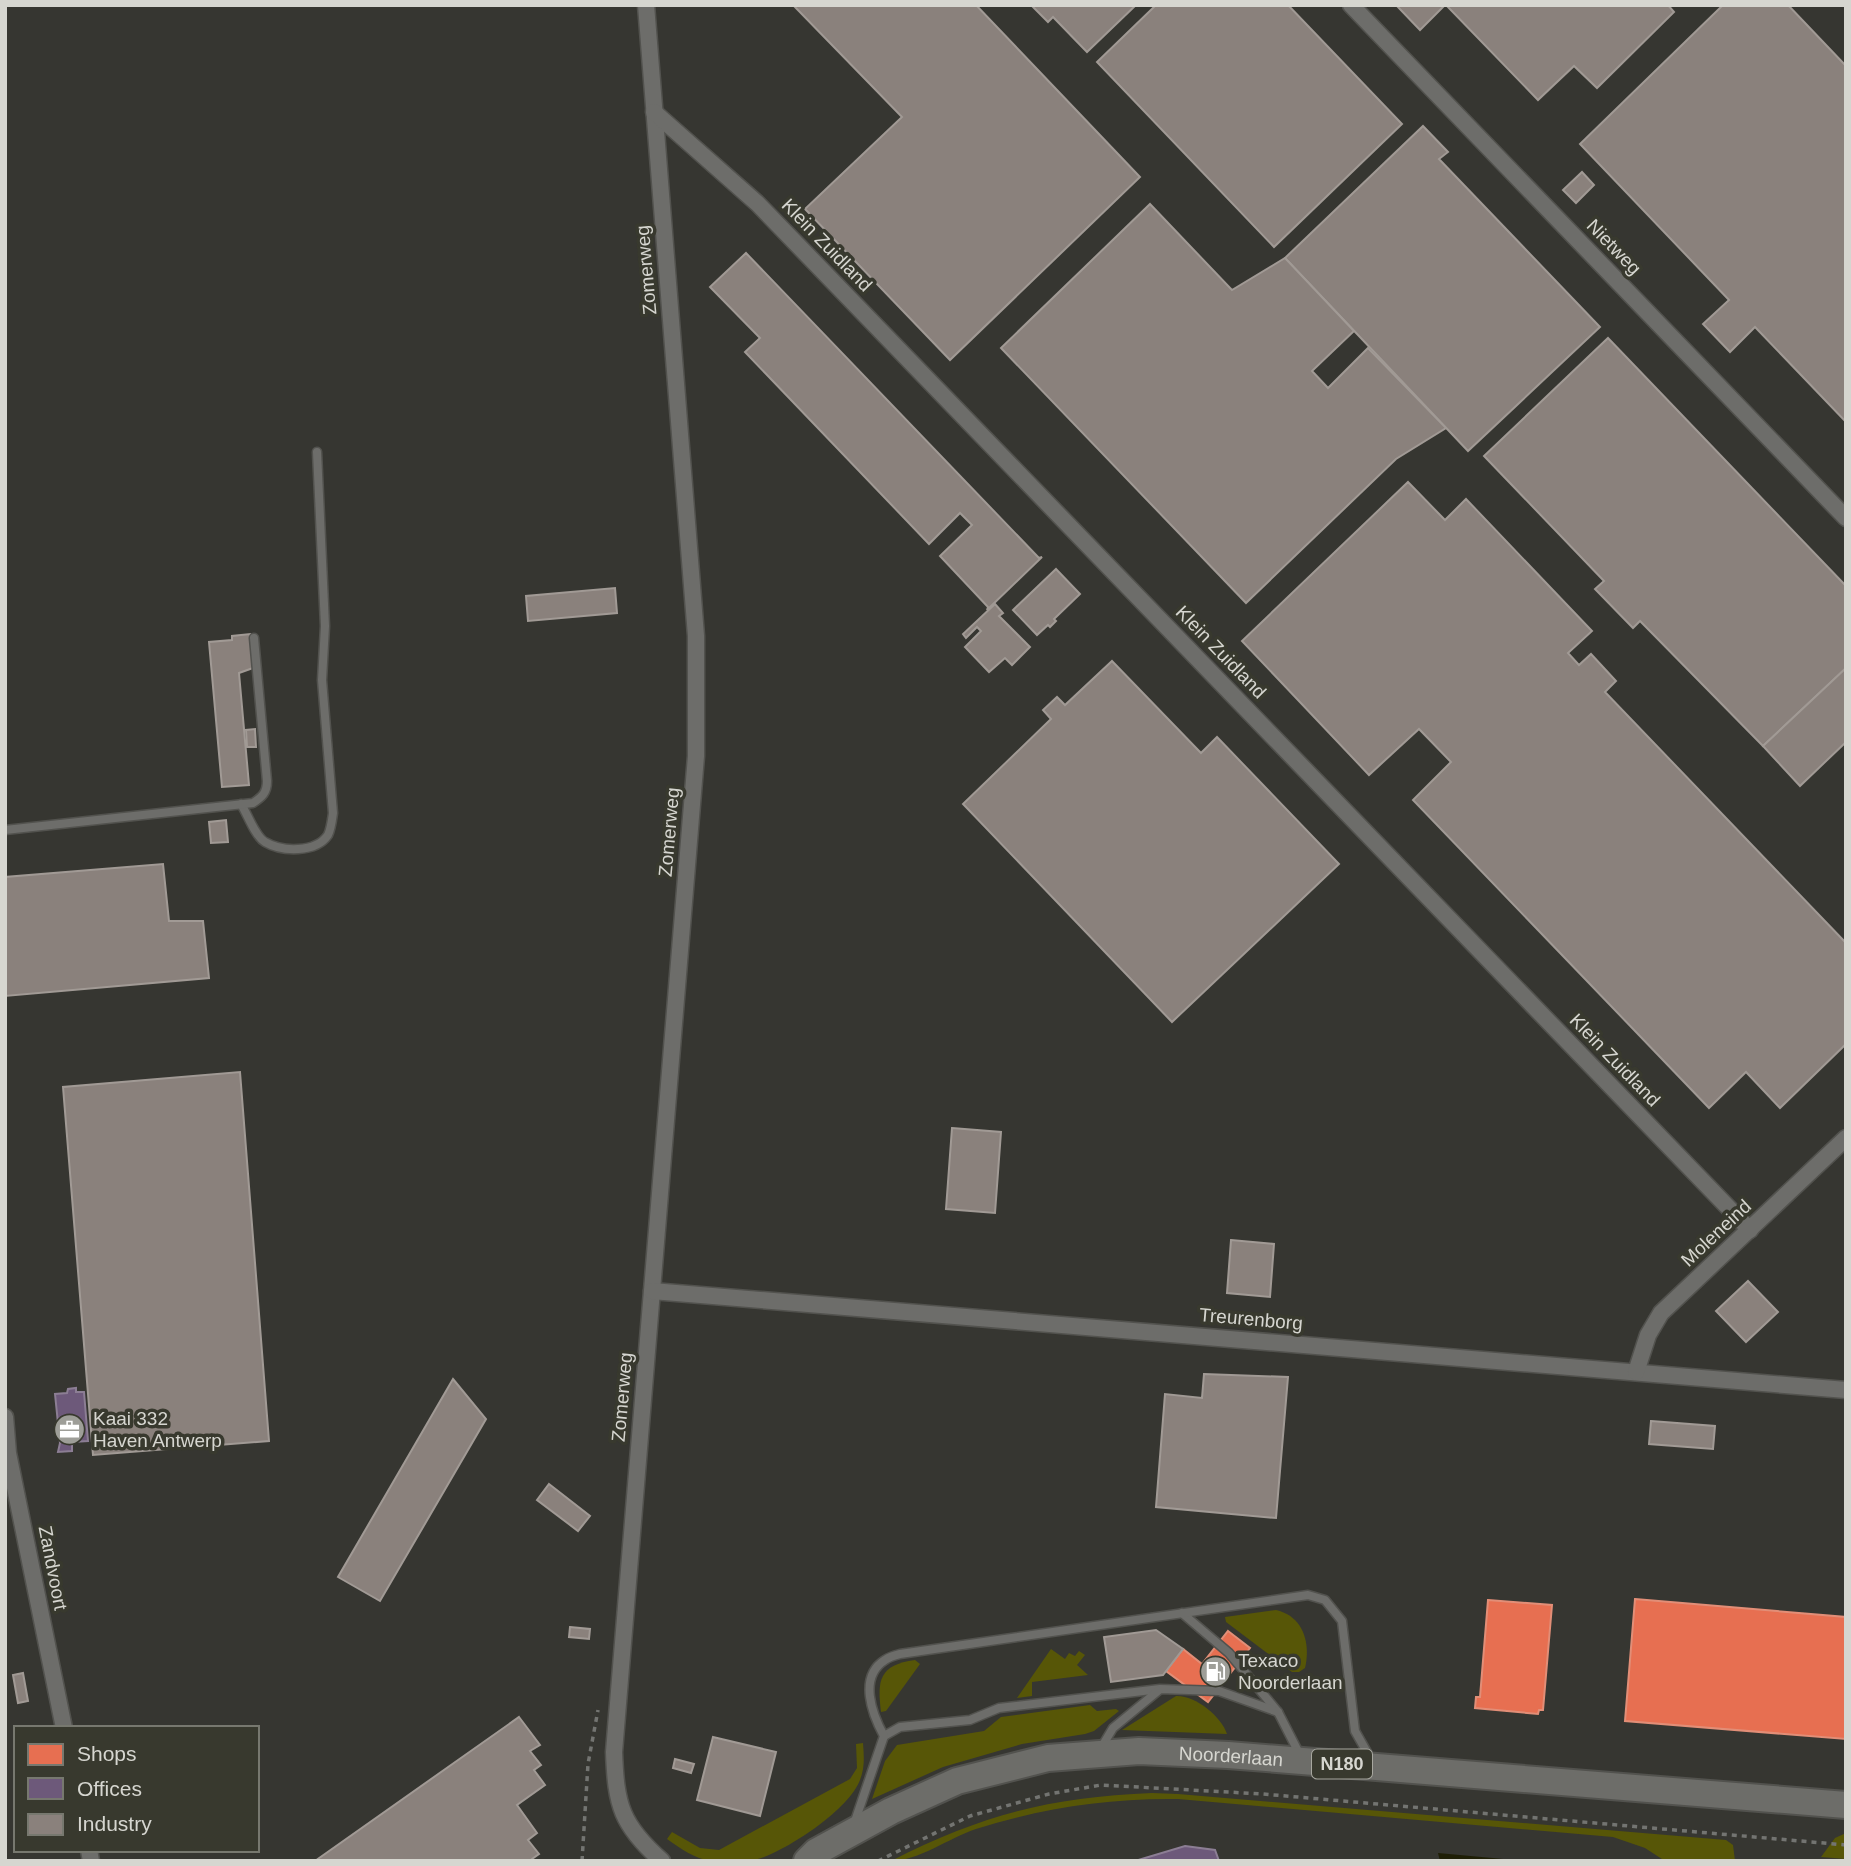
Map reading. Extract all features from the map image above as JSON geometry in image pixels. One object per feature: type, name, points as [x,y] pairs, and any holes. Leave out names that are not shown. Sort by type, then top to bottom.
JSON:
[{"type":"main road","name":"Noorderlaan","points":[[807,1861],[816,1852],[891,1811],[957,1781],[1048,1758],[1139,1751],[1303,1761],[1846,1805]]},
{"type":"street","name":"Zomerweg","points":[[646,5],[695,623],[698,704],[696,756],[614,1752],[615,1789],[623,1815],[641,1843],[662,1861]]},
{"type":"street","name":"Nietweg","points":[[1351,5],[1846,518]]},
{"type":"street","name":"Klein Zuidland","points":[[654,112],[758,204],[1750,1230]]},
{"type":"street","name":"Moleneind","points":[[1636,1372],[1648,1335],[1661,1313],[1846,1138]]},
{"type":"street","name":"Treurenborg","points":[[652,1291],[1846,1390]]},
{"type":"street","name":"Zandvoort","points":[[5,1417],[8,1453],[64,1726]]},
{"type":"lane","points":[[242,804],[263,841],[283,849],[310,847],[320,843],[329,834],[333,813],[322,680],[325,626],[317,452]]},
{"type":"lane","points":[[5,830],[253,803],[261,798],[267,789],[254,638]]},
{"type":"lane","points":[[884,1736],[873,1717],[869,1685],[874,1672],[884,1660],[900,1654],[1308,1595],[1325,1600],[1342,1622],[1355,1731],[1375,1767]]},
{"type":"lane","points":[[1182,1613],[1229,1653],[1278,1712],[1303,1761]]},
{"type":"lane","points":[[852,1832],[884,1736],[900,1727],[970,1720],[999,1708],[1160,1689],[1219,1691],[1278,1712]]},
{"type":"lane","points":[[1097,1754],[1112,1728],[1160,1689]]},
{"type":"path","points":[[582,1861],[588,1764],[598,1709],[604,1694],[620,1682]]},
{"type":"path","points":[[878,1861],[970,1816],[1049,1794],[1101,1785],[1263,1794],[1846,1845]]},
{"type":"shaded area","points":[[1276,1610],[1285,1613],[1299,1624],[1306,1640],[1307,1659],[1305,1668],[1299,1672],[1292,1672],[1226,1622],[1225,1617]]},
{"type":"shaded area","points":[[1051,1649],[1065,1659],[1069,1653],[1075,1656],[1079,1651],[1085,1655],[1077,1665],[1088,1675],[1032,1682],[1032,1696],[1017,1698]]},
{"type":"shaded area","points":[[915,1660],[920,1664],[886,1711],[881,1712],[880,1691],[883,1676],[894,1666]]},
{"type":"shaded area","points":[[1176,1696],[1191,1699],[1206,1708],[1219,1720],[1227,1734],[1122,1730]]},
{"type":"shaded area","points":[[1090,1705],[1097,1711],[1119,1711],[1094,1731],[1022,1744],[943,1767],[872,1799],[885,1761],[897,1745],[984,1731],[1001,1717]]},
{"type":"shaded area","points":[[863,1743],[863,1771],[854,1791],[819,1825],[776,1852],[752,1860],[711,1861],[693,1856],[667,1839],[672,1832],[700,1848],[719,1850],[850,1779],[857,1768],[856,1744]]},
{"type":"shaded area","points":[[1152,1793],[1726,1840],[1733,1845],[1735,1861],[1665,1861],[1645,1848],[1613,1837],[1178,1799],[1152,1799],[1076,1806],[1026,1815],[976,1829],[912,1857],[891,1861],[956,1832],[1017,1811],[1081,1799]]},
{"type":"shaded area","points":[[1846,1833],[1846,1859],[1821,1857],[1835,1838]]},
{"type":"shaded area","points":[[1438,1853],[1525,1861],[1440,1861]]},
{"type":"building: Shops","points":[[1635,1599],[1846,1617],[1846,1739],[1625,1721]]},
{"type":"building: Shops","points":[[1488,1600],[1552,1605],[1543,1710],[1539,1710],[1538,1714],[1475,1708],[1476,1697],[1480,1697]]},
{"type":"building: Shops","points":[[1228,1631],[1250,1648],[1208,1702],[1166,1671],[1183,1649],[1202,1664]]},
{"type":"building: Offices","points":[[76,1388],[76,1392],[84,1392],[88,1441],[72,1442],[72,1451],[58,1452],[60,1443],[55,1394],[67,1393],[68,1389]]},
{"type":"building: Offices","points":[[1185,1846],[1215,1850],[1219,1861],[1135,1861]]},
{"type":"building: Industry","points":[[793,5],[976,5],[1140,177],[950,360],[805,209],[902,117]]},
{"type":"building: Industry","points":[[1031,5],[1136,5],[1087,52],[1053,17],[1048,22]]},
{"type":"building: Industry","points":[[1156,5],[1288,5],[1402,124],[1274,247],[1097,62]]},
{"type":"building: Industry","points":[[1396,5],[1445,5],[1420,30]]},
{"type":"building: Industry","points":[[1446,5],[1668,5],[1674,12],[1597,88],[1574,66],[1538,100]]},
{"type":"building: Industry","points":[[1723,5],[1788,5],[1846,66],[1846,422],[1755,327],[1730,352],[1703,324],[1729,300],[1580,144]]},
{"type":"building: Industry","points":[[1423,126],[1448,152],[1439,159],[1600,327],[1468,451],[1285,258]]},
{"type":"building: Industry","points":[[1582,172],[1594,185],[1576,203],[1563,190]]},
{"type":"building: Industry","points":[[1150,204],[1232,290],[1285,258],[1354,331],[1312,371],[1328,388],[1368,348],[1446,428],[1396,459],[1246,603],[1001,348]]},
{"type":"building: Industry","points":[[746,253],[1039,558],[1042,557],[987,610],[988,607],[940,556],[972,525],[960,513],[929,544],[745,352],[760,338],[710,287]]},
{"type":"building: Industry","points":[[1608,338],[1846,586],[1846,668],[1763,746],[1640,621],[1633,628],[1595,589],[1604,581],[1484,456]]},
{"type":"building: Industry","points":[[1408,482],[1445,520],[1466,499],[1592,631],[1568,653],[1579,665],[1591,654],[1616,681],[1605,692],[1846,943],[1846,1044],[1780,1108],[1746,1072],[1709,1108],[1413,800],[1451,762],[1419,729],[1369,775],[1242,641]]},
{"type":"building: Industry","points":[[1056,569],[1080,594],[1054,619],[1056,621],[1050,627],[1048,625],[1037,635],[1013,610]]},
{"type":"building: Industry","points":[[615,588],[617,613],[528,621],[526,596]]},
{"type":"building: Industry","points":[[995,604],[1003,613],[999,616],[1030,647],[1012,665],[1005,658],[989,672],[965,647],[981,631],[977,627],[966,638],[963,634]]},
{"type":"building: Industry","points":[[250,634],[253,668],[239,673],[249,785],[222,787],[209,642],[232,640],[232,636]]},
{"type":"building: Industry","points":[[1112,661],[1201,753],[1217,737],[1339,864],[1172,1022],[963,804],[1051,719],[1043,710],[1057,697],[1065,705]]},
{"type":"building: Industry","points":[[1846,668],[1846,742],[1800,786],[1763,746]]},
{"type":"building: Industry","points":[[255,729],[256,747],[247,747],[246,730]]},
{"type":"building: Industry","points":[[226,820],[228,842],[211,843],[209,822]]},
{"type":"building: Industry","points":[[163,864],[169,921],[203,921],[209,978],[5,996],[5,877]]},
{"type":"building: Industry","points":[[240,1072],[269,1441],[93,1455],[63,1087]]},
{"type":"building: Industry","points":[[952,1128],[1001,1132],[995,1213],[946,1209]]},
{"type":"building: Industry","points":[[1231,1240],[1274,1244],[1270,1297],[1227,1293]]},
{"type":"building: Industry","points":[[1748,1281],[1778,1312],[1746,1342],[1716,1311]]},
{"type":"building: Industry","points":[[1204,1374],[1288,1377],[1276,1518],[1156,1507],[1165,1394],[1202,1398]]},
{"type":"building: Industry","points":[[453,1379],[486,1419],[380,1601],[338,1577]]},
{"type":"building: Industry","points":[[1651,1421],[1715,1426],[1713,1449],[1649,1444]]},
{"type":"building: Industry","points":[[549,1484],[590,1516],[578,1531],[537,1500]]},
{"type":"building: Industry","points":[[570,1627],[590,1629],[589,1639],[569,1637]]},
{"type":"building: Industry","points":[[1156,1630],[1183,1649],[1163,1675],[1111,1682],[1104,1637]]},
{"type":"building: Industry","points":[[23,1673],[28,1701],[18,1703],[13,1675]]},
{"type":"building: Industry","points":[[519,1717],[540,1745],[530,1751],[541,1765],[534,1770],[545,1785],[517,1805],[537,1833],[528,1840],[539,1854],[533,1861],[315,1861]]},
{"type":"building: Industry","points":[[713,1737],[776,1752],[760,1816],[697,1800]]},
{"type":"building: Industry","points":[[675,1759],[694,1764],[691,1773],[673,1768]]},
{"type":"place","name":"Kaai 332 Haven Antwerp","points":[[70,1429]]},
{"type":"place","name":"Texaco Noorderlaan","points":[[1215,1671]]}]
